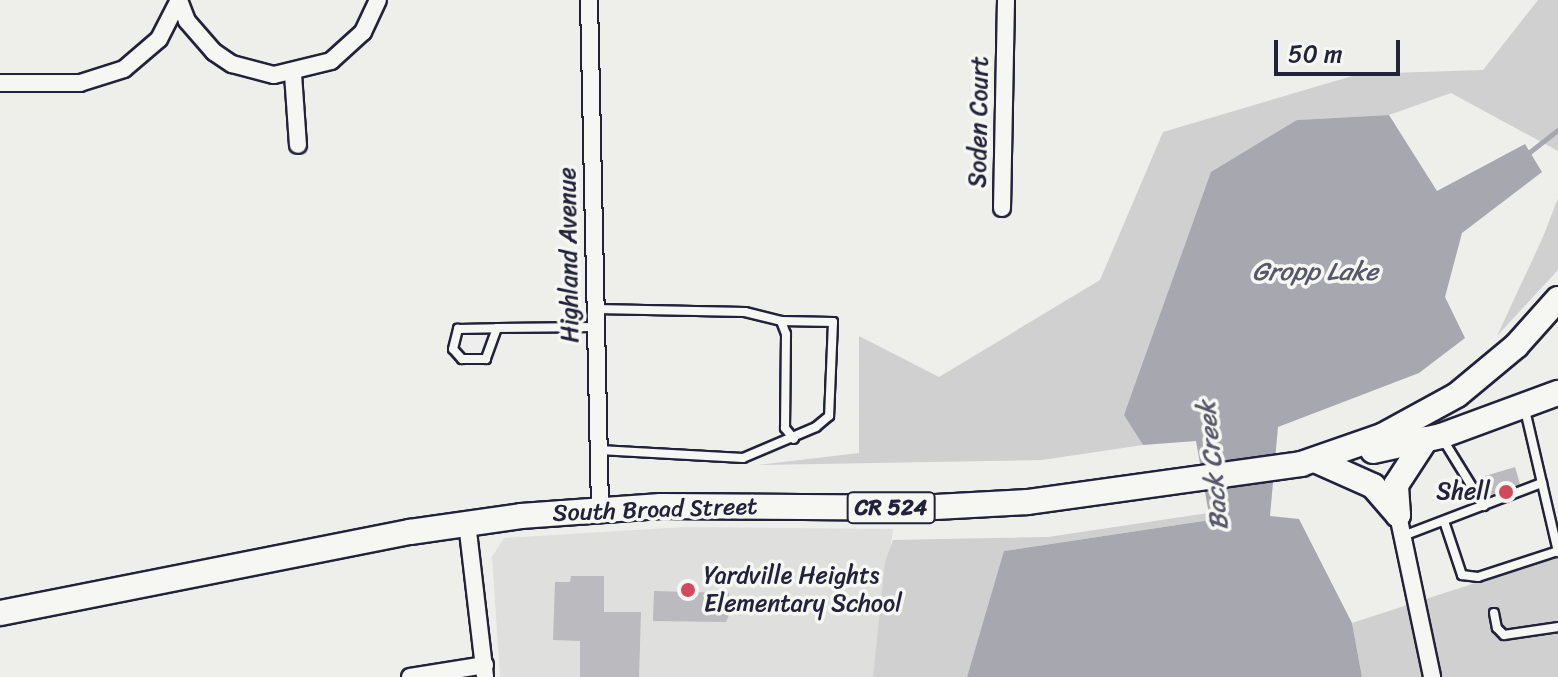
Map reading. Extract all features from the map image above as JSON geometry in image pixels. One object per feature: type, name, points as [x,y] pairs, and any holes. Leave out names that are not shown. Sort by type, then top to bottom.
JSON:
[{"type":"main road","name":"South Broad Street","points":[[1308,462],[1382,436],[1457,395],[1516,346],[1558,299]]},
{"type":"main road","name":"South Broad Street","points":[[0,613],[467,523],[600,509],[917,508],[1181,484],[1433,438],[1495,419],[1558,393]]},
{"type":"main road","points":[[1495,419],[1558,400]]},
{"type":"main road","points":[[1400,526],[1396,485],[1433,438]]},
{"type":"main road","points":[[1308,462],[1373,486],[1400,526]]},
{"type":"street","points":[[179,0],[200,38],[223,58],[252,72],[293,74],[331,61],[348,49],[378,0]]},
{"type":"street","points":[[0,83],[80,83],[124,69],[159,39],[179,0]]},
{"type":"street","name":"Highland Avenue","points":[[589,0],[600,509]]},
{"type":"street","name":"Soden Court","points":[[1002,208],[1006,0]]},
{"type":"street","points":[[293,74],[298,145]]},
{"type":"street","points":[[410,677],[485,671],[467,523]]},
{"type":"street","points":[[1400,526],[1432,677]]},
{"type":"lane","points":[[595,309],[745,312],[781,321],[833,322],[829,416],[794,439],[743,458],[598,450]]},
{"type":"lane","points":[[781,321],[786,334],[785,428],[794,439]]},
{"type":"lane","points":[[497,328],[486,359],[462,359],[453,349],[458,329],[497,328],[595,327]]},
{"type":"lane","points":[[1444,521],[1462,575],[1478,577],[1558,551],[1525,410]]},
{"type":"lane","points":[[1433,438],[1484,506]]},
{"type":"lane","points":[[1400,526],[1444,521],[1542,483]]},
{"type":"lane","points":[[1494,613],[1497,628],[1504,635],[1558,627]]},
{"type":"shaded area","points":[[1538,0],[1558,0],[1558,151],[1451,93],[1389,115],[1297,120],[1124,414],[1143,445],[1042,460],[758,465],[859,453],[859,336],[939,377],[1100,280],[1163,132],[1359,74],[1483,70]]},
{"type":"shaded area","points":[[1558,198],[1558,270],[1497,336],[1543,237]]},
{"type":"shaded area","points":[[1208,513],[1210,520],[1005,551],[967,677],[873,677],[885,562],[893,540],[1048,537]]},
{"type":"shaded area","name":"Yardville Heights Elementary School","points":[[684,527],[893,529],[873,677],[500,677],[492,557],[504,538]]},
{"type":"shaded area","points":[[1558,556],[1558,677],[1362,677],[1352,623]]},
{"type":"water","name":"Gropp Lake","points":[[1389,115],[1437,191],[1525,144],[1542,172],[1462,233],[1445,297],[1465,338],[1419,373],[1278,427],[1270,516],[1299,519],[1352,623],[1362,677],[967,677],[1004,551],[1210,520],[1196,441],[1143,445],[1124,415],[1211,172],[1297,120]]},
{"type":"building","points":[[1515,467],[1520,484],[1491,495],[1485,476]]},
{"type":"building","points":[[571,576],[604,576],[604,612],[641,612],[639,677],[580,677],[580,641],[553,640],[555,582],[570,582]]},
{"type":"building","points":[[654,591],[729,593],[729,615],[726,622],[653,621]]},
{"type":"waterway","name":"Back Creek","points":[[1527,154],[1558,130]]},
{"type":"place","name":"Shell","points":[[1506,492]]},
{"type":"place","name":"Yardville Heights Elementary School","points":[[688,590]]}]
